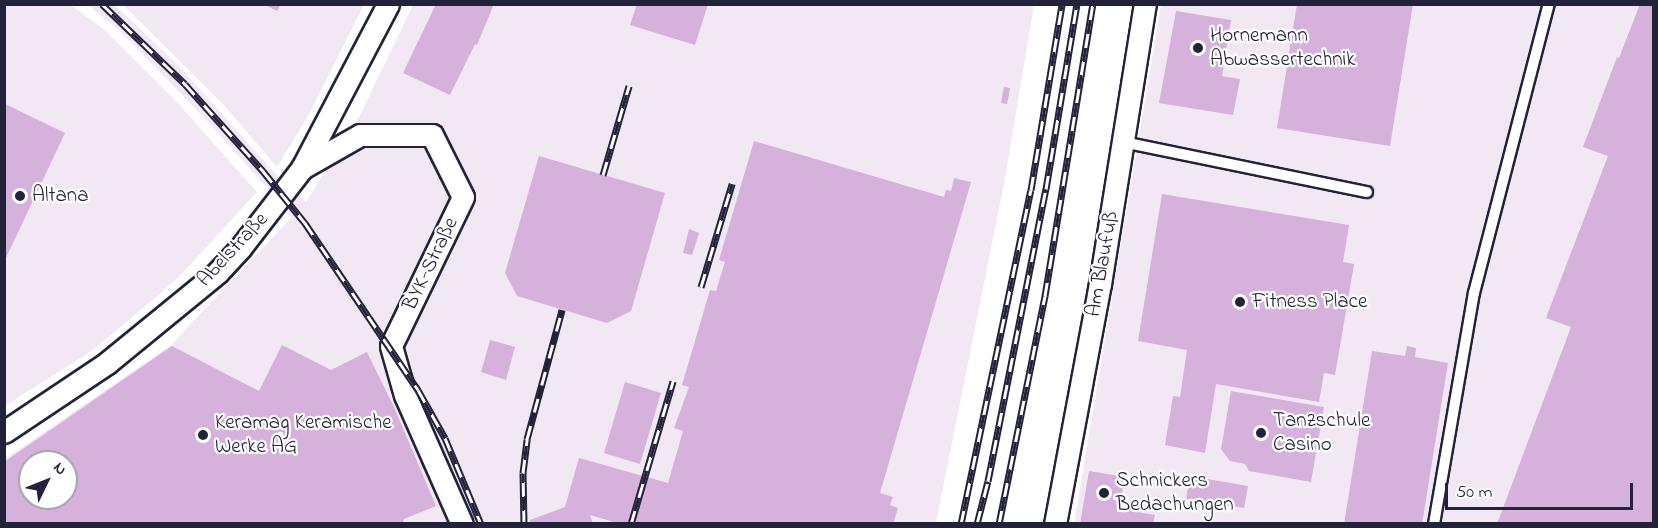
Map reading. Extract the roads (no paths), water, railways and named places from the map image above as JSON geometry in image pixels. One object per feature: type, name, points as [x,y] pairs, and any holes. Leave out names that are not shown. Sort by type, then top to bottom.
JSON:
[{"type":"street","name":"Abelstraße","points":[[4,432],[107,363],[218,272],[254,232],[302,168],[388,4]]},
{"type":"street","name":"Am Blaufuß","points":[[1055,524],[1100,284],[1145,4]]},
{"type":"street","name":"BYK-Straße","points":[[302,168],[360,135],[432,135],[463,198],[391,346],[405,395],[462,524]]},
{"type":"lane","points":[[1434,524],[1474,293],[1549,4]]},
{"type":"lane","points":[[1123,142],[1367,192]]},
{"type":"railway","points":[[102,4],[185,84],[263,171],[305,223],[418,390],[445,438],[481,524]]},
{"type":"railway","points":[[961,524],[1031,190],[1062,4]]},
{"type":"railway","points":[[977,524],[988,481],[1046,189],[1077,4]]},
{"type":"railway","points":[[999,524],[1045,296],[1093,4]]},
{"type":"railway","points":[[603,175],[629,86]]},
{"type":"railway","points":[[701,287],[732,184]]},
{"type":"railway","points":[[524,524],[523,473],[527,439],[562,310]]},
{"type":"railway","points":[[631,524],[673,381]]},
{"type":"place","name":"Hornemann Abwassertechnik","points":[[1198,48]]},
{"type":"place","name":"Altana","points":[[20,196]]},
{"type":"place","name":"Fitness Place","points":[[1240,302]]},
{"type":"place","name":"Tanzschule Casino","points":[[1261,433]]},
{"type":"place","name":"Keramag Keramische Werke AG","points":[[203,435]]},
{"type":"place","name":"Schnickers Bedachungen","points":[[1104,493]]}]
